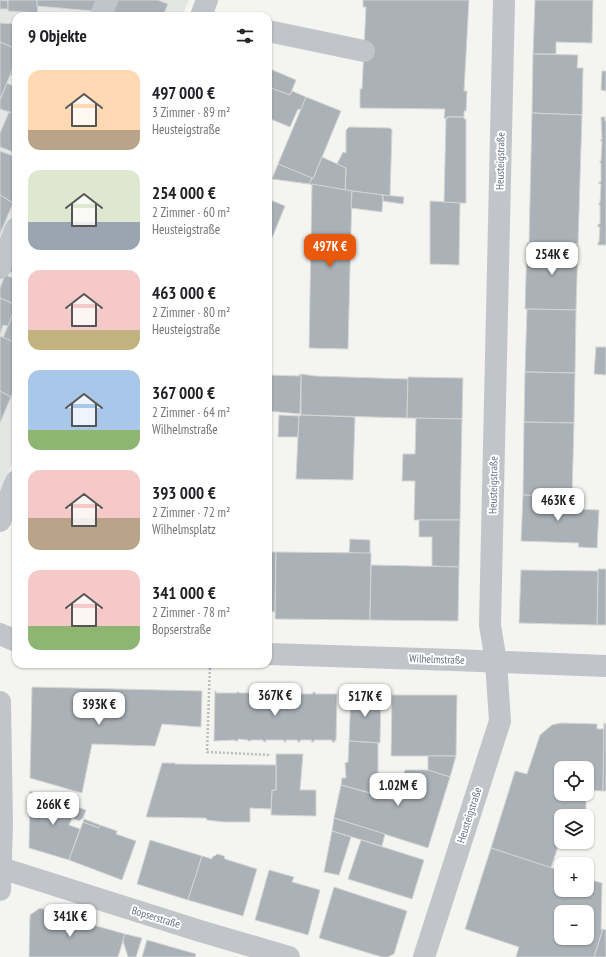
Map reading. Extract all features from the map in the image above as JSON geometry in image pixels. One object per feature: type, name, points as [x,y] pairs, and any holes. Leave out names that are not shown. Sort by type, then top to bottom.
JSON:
[{"type":"street","points":[[102,12],[107,0]]},
{"type":"street","points":[[202,12],[207,0]]},
{"type":"street","name":"Heusteigstraße","points":[[424,957],[500,720],[496,662],[490,625],[504,0]]},
{"type":"street","points":[[272,32],[364,50]]},
{"type":"street","points":[[0,268],[12,238]]},
{"type":"street","points":[[0,521],[12,491]]},
{"type":"street","points":[[0,634],[12,639]]},
{"type":"street","name":"Wilhelmstraße","points":[[272,654],[606,666]]},
{"type":"street","points":[[0,702],[0,890]]},
{"type":"street","name":"Bopserstraße","points":[[1,868],[200,931],[289,957]]},
{"type":"path","points":[[210,668],[207,752],[271,755]]},
{"type":"shaded area","points":[[0,0],[189,0],[184,12],[12,12],[12,464],[0,495]]},
{"type":"building","points":[[0,0],[8,1],[8,9],[0,9]]},
{"type":"building","points":[[8,0],[37,0],[38,12],[8,11]]},
{"type":"building","points":[[37,0],[97,0],[92,11],[37,6]]},
{"type":"building","points":[[118,0],[158,0],[168,4],[165,12],[114,12]]},
{"type":"building","points":[[363,0],[469,0],[464,91],[467,91],[466,111],[464,111],[464,117],[444,118],[445,109],[360,108],[366,7],[363,7]]},
{"type":"building","points":[[535,0],[593,0],[592,43],[556,42],[556,54],[533,54]]},
{"type":"building","points":[[0,23],[12,24],[12,47],[0,42]]},
{"type":"building","points":[[0,42],[12,47],[12,71],[0,100]]},
{"type":"building","points":[[533,54],[578,55],[577,68],[583,68],[582,115],[532,113]]},
{"type":"building","points":[[272,70],[296,80],[290,95],[272,88]]},
{"type":"building","points":[[602,71],[606,71],[606,91],[601,90]]},
{"type":"building","points":[[7,83],[12,85],[12,113],[0,109],[0,100]]},
{"type":"building","points":[[272,88],[290,95],[292,91],[306,97],[301,110],[298,109],[290,127],[272,120]]},
{"type":"building","points":[[306,97],[341,111],[313,179],[278,164]]},
{"type":"building","points":[[9,112],[12,113],[12,152],[0,147],[0,133]]},
{"type":"building","points":[[532,113],[582,115],[578,244],[529,243]]},
{"type":"building","points":[[447,117],[464,117],[464,119],[466,119],[466,203],[444,203]]},
{"type":"building","points":[[601,117],[605,117],[606,121],[606,245],[598,245],[600,227],[598,227],[598,224],[600,224],[599,203],[601,184],[599,184],[599,182],[601,182]]},
{"type":"building","points":[[349,127],[390,128],[392,130],[390,196],[345,190],[346,168],[337,164],[343,152],[346,153],[346,130]]},
{"type":"building","points":[[0,151],[12,156],[12,202],[0,195]]},
{"type":"building","points":[[322,157],[346,168],[345,190],[309,184],[312,178],[313,179]]},
{"type":"building","points":[[278,164],[312,178],[309,184],[272,179]]},
{"type":"building","points":[[312,184],[352,191],[348,349],[309,348]]},
{"type":"building","points":[[352,191],[383,195],[382,212],[351,208]]},
{"type":"building","points":[[0,195],[12,202],[12,205],[0,234]]},
{"type":"building","points":[[383,195],[404,197],[403,204],[383,201]]},
{"type":"building","points":[[272,201],[285,206],[272,238]]},
{"type":"building","points":[[430,201],[460,203],[459,265],[430,264]]},
{"type":"building","points":[[527,243],[578,244],[576,310],[525,309]]},
{"type":"building","points":[[12,259],[12,273],[7,271]]},
{"type":"building","points":[[5,275],[12,278],[12,303],[0,298],[0,288]]},
{"type":"building","points":[[0,298],[12,303],[12,316],[8,326],[3,325],[0,334]]},
{"type":"building","points":[[527,309],[576,310],[575,373],[525,372]]},
{"type":"building","points":[[12,315],[12,341],[3,338]]},
{"type":"building","points":[[0,336],[12,341],[11,397],[0,391]]},
{"type":"building","points":[[596,347],[606,347],[606,375],[594,374]]},
{"type":"building","points":[[525,372],[575,373],[574,423],[524,422]]},
{"type":"building","points":[[301,374],[315,376],[408,379],[407,418],[301,415]]},
{"type":"building","points":[[301,374],[300,414],[272,411],[272,375]]},
{"type":"building","points":[[408,377],[463,378],[462,419],[407,418]]},
{"type":"building","points":[[0,391],[11,397],[0,423]]},
{"type":"building","points":[[279,415],[299,416],[298,437],[278,437]]},
{"type":"building","points":[[299,416],[355,417],[353,480],[296,479]]},
{"type":"building","points":[[416,418],[462,419],[460,520],[414,520],[415,481],[402,481],[403,454],[415,454]]},
{"type":"building","points":[[524,422],[574,423],[572,497],[523,495]]},
{"type":"building","points":[[523,495],[572,497],[572,509],[599,510],[597,548],[578,547],[579,543],[521,541]]},
{"type":"building","points":[[419,520],[460,520],[459,567],[432,566],[432,537],[419,537]]},
{"type":"building","points":[[350,539],[370,540],[370,554],[349,553]]},
{"type":"building","points":[[272,552],[276,552],[275,612],[272,612]]},
{"type":"building","points":[[276,552],[371,553],[370,620],[275,619]]},
{"type":"building","points":[[371,565],[459,567],[458,621],[370,620]]},
{"type":"building","points":[[598,569],[606,569],[606,625],[597,625]]},
{"type":"building","points":[[521,570],[598,571],[597,625],[519,623]]},
{"type":"building","points":[[32,687],[202,691],[201,727],[162,724],[155,746],[92,744],[82,793],[30,778]]},
{"type":"building","points":[[215,691],[216,693],[252,692],[252,694],[264,694],[264,692],[267,692],[267,694],[285,694],[288,692],[288,694],[313,694],[313,692],[316,693],[315,694],[337,694],[336,741],[314,740],[314,742],[311,742],[312,740],[300,740],[300,742],[298,742],[297,740],[286,740],[286,742],[284,742],[284,740],[266,740],[266,742],[263,740],[248,741],[238,739],[238,741],[214,741]]},
{"type":"building","points":[[351,693],[381,694],[380,743],[349,741]]},
{"type":"building","points":[[392,695],[457,695],[456,756],[391,756]]},
{"type":"building","points":[[561,723],[597,724],[597,729],[604,729],[603,791],[594,790],[594,761],[554,761],[554,801],[586,801],[586,809],[554,809],[554,849],[557,849],[551,868],[491,848],[515,771],[527,774],[540,735],[552,725]]},
{"type":"building","points":[[604,723],[606,724],[606,791],[603,791]]},
{"type":"building","points":[[349,741],[378,743],[378,795],[341,785],[342,778],[346,778],[345,763],[348,762]]},
{"type":"building","points":[[276,754],[303,754],[300,790],[316,790],[316,816],[271,815],[272,790],[276,790]]},
{"type":"building","points":[[428,756],[456,756],[450,777],[428,770]]},
{"type":"building","points":[[162,763],[276,765],[276,790],[272,790],[271,809],[250,808],[250,822],[224,822],[207,820],[206,818],[146,817]]},
{"type":"building","points":[[405,770],[428,770],[450,777],[428,848],[334,818],[341,785],[394,800]]},
{"type":"building","points":[[30,791],[86,810],[83,818],[79,821],[72,818],[69,825],[80,829],[69,860],[29,848]]},
{"type":"building","points":[[334,818],[385,834],[382,846],[332,831]]},
{"type":"building","points":[[84,819],[100,825],[99,828],[83,822]]},
{"type":"building","points":[[83,822],[99,828],[100,825],[117,831],[116,834],[136,841],[122,880],[69,860]]},
{"type":"building","points":[[332,831],[351,837],[339,875],[324,872]]},
{"type":"building","points":[[150,840],[202,856],[188,900],[137,884]]},
{"type":"building","points":[[361,840],[424,860],[412,899],[348,879]]},
{"type":"building","points":[[491,848],[554,869],[554,897],[594,897],[594,881],[602,883],[601,930],[603,929],[594,957],[516,957],[519,947],[465,929]]},
{"type":"building","points":[[217,854],[224,856],[225,859],[257,869],[243,916],[188,900],[202,856],[212,859],[213,856]]},
{"type":"building","points":[[269,870],[294,877],[292,882],[320,890],[308,935],[255,920]]},
{"type":"building","points":[[334,887],[407,911],[394,954],[388,957],[382,957],[319,938]]},
{"type":"building","points":[[40,908],[61,916],[125,934],[118,957],[29,957],[30,915]]},
{"type":"building","points":[[603,929],[606,930],[606,957],[594,957]]},
{"type":"building","points":[[125,934],[142,938],[136,957],[128,957],[123,941]]},
{"type":"building","points":[[147,940],[196,954],[195,957],[142,957]]}]
